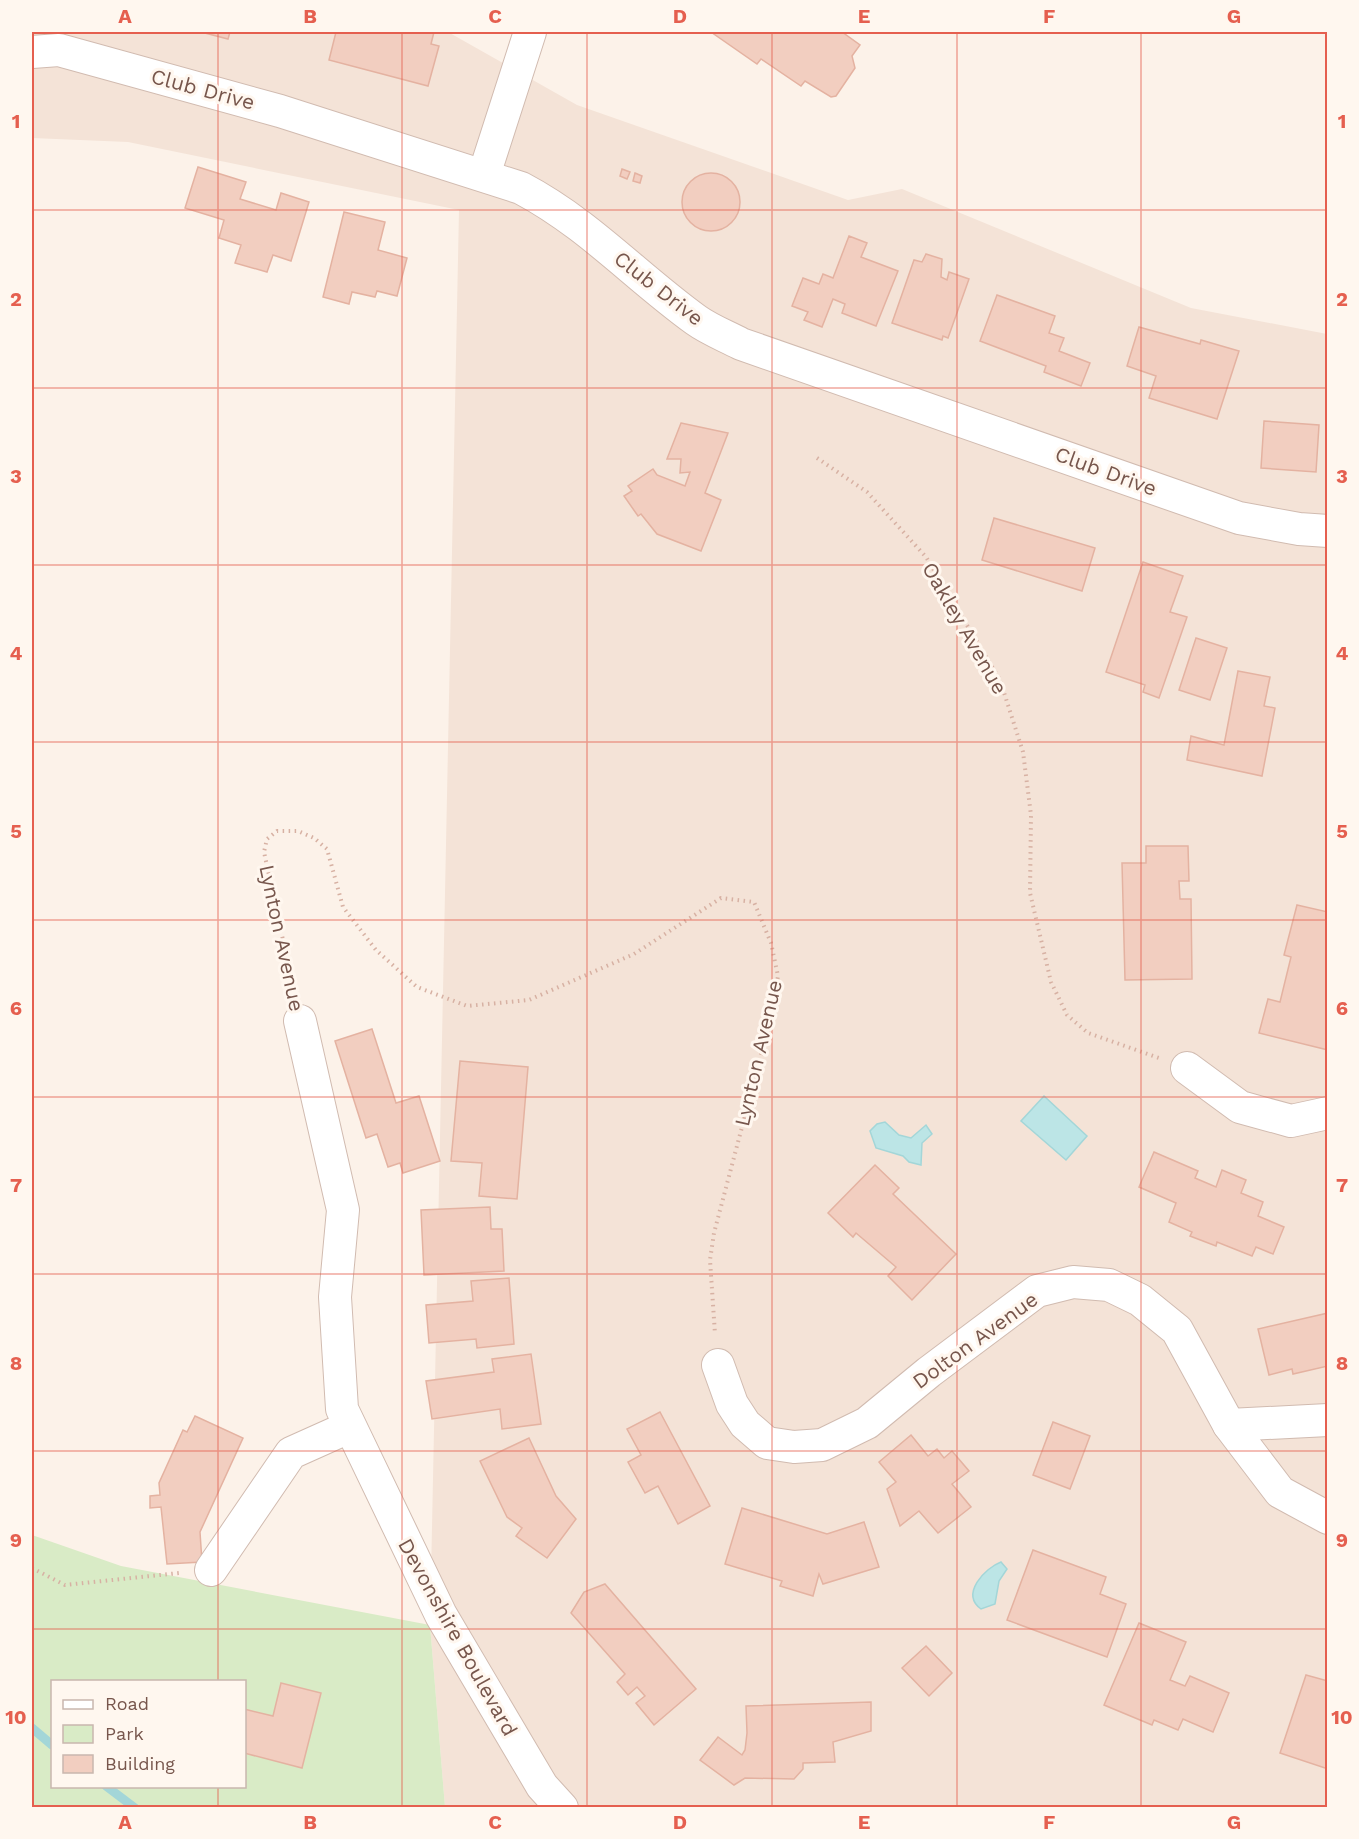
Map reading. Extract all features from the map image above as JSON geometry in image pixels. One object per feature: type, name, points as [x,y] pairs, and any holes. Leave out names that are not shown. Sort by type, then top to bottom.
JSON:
[{"type":"street","points":[[484,175],[531,32]]},
{"type":"street","name":"Club Drive","points":[[32,52],[59,50],[280,111],[521,188],[556,207],[698,321],[741,344],[1239,518],[1299,529],[1328,531]]},
{"type":"street","name":"Lynton Avenue","points":[[300,1021],[343,1210],[335,1297],[342,1409],[349,1427]]},
{"type":"street","points":[[1187,1068],[1240,1107],[1291,1121],[1328,1113]]},
{"type":"street","name":"Dolton Avenue","points":[[718,1365],[732,1404],[745,1424],[767,1443],[794,1447],[822,1445],[867,1423],[929,1372],[1036,1291],[1073,1282],[1109,1285],[1140,1300],[1177,1330],[1229,1425],[1280,1492],[1328,1518]]},
{"type":"street","points":[[1229,1425],[1328,1420]]},
{"type":"street","points":[[211,1570],[291,1453],[349,1427]]},
{"type":"street","name":"Devonshire Boulevard","points":[[349,1427],[441,1615],[542,1786],[562,1808]]},
{"type":"path","name":"Oakley Avenue","points":[[817,458],[867,492],[926,558],[1000,680],[1023,752],[1031,815],[1030,893],[1051,982],[1067,1015],[1088,1033],[1187,1068]]},
{"type":"path","name":"Lynton Avenue","points":[[300,1021],[264,852],[267,839],[277,831],[298,831],[314,838],[327,849],[343,907],[376,950],[417,987],[467,1006],[529,1000],[634,954],[721,898],[754,902],[771,943],[778,976],[770,1021],[714,1233],[710,1260],[718,1365]]},
{"type":"path","points":[[32,1568],[65,1585],[211,1570]]},
{"type":"shaded area","points":[[32,32],[448,32],[577,105],[848,200],[902,189],[1191,308],[1327,334],[1327,1807],[445,1807],[430,1625],[459,210],[128,142],[32,138]]},
{"type":"green space","points":[[32,1535],[121,1566],[430,1625],[445,1807],[32,1808]]},
{"type":"water","points":[[1044,1096],[1087,1136],[1066,1160],[1021,1121]]},
{"type":"water","points":[[885,1122],[899,1135],[911,1138],[926,1125],[932,1134],[922,1143],[921,1165],[909,1162],[903,1156],[876,1148],[870,1131],[877,1124]]},
{"type":"water","points":[[1001,1562],[1007,1569],[999,1581],[995,1604],[981,1609],[975,1603],[974,1589],[988,1570]]},
{"type":"building","points":[[201,32],[230,32],[228,39]]},
{"type":"building","points":[[336,32],[434,32],[431,44],[439,46],[428,86],[329,60]]},
{"type":"building","points":[[711,32],[842,32],[860,45],[852,56],[855,68],[836,96],[831,97],[805,81],[801,86],[761,59],[757,64]]},
{"type":"building","points":[[198,167],[246,182],[240,199],[276,210],[281,193],[309,202],[291,261],[273,255],[267,272],[235,263],[241,245],[219,238],[224,220],[185,208]]},
{"type":"building","points":[[622,169],[630,172],[627,179],[620,176]]},
{"type":"building","points":[[635,173],[642,176],[640,183],[633,181]]},
{"type":"building","points":[[711,173],[722,175],[735,186],[740,202],[738,213],[727,226],[711,231],[700,229],[687,218],[682,202],[684,191],[695,178]]},
{"type":"building","points":[[344,212],[385,222],[378,250],[407,258],[397,296],[377,291],[375,297],[352,292],[349,304],[323,297]]},
{"type":"building","points":[[849,236],[867,243],[861,257],[898,271],[876,326],[842,313],[845,304],[833,299],[822,327],[804,320],[808,312],[792,306],[803,278],[819,284],[823,274],[833,278]]},
{"type":"building","points":[[926,254],[942,259],[941,277],[947,280],[949,272],[969,279],[948,338],[943,336],[942,340],[892,323],[914,260],[922,262]]},
{"type":"building","points":[[997,295],[1055,316],[1049,333],[1064,338],[1059,351],[1090,363],[1081,386],[1044,372],[1046,366],[980,341]]},
{"type":"building","points":[[1139,327],[1200,344],[1201,340],[1239,351],[1217,419],[1149,398],[1156,376],[1127,366]]},
{"type":"building","points":[[1264,421],[1319,425],[1316,472],[1261,468]]},
{"type":"building","points":[[681,423],[728,433],[705,493],[721,500],[701,551],[657,534],[641,514],[638,516],[624,496],[632,491],[628,486],[653,469],[657,475],[685,486],[690,472],[680,473],[681,459],[667,459]]},
{"type":"building","points":[[994,518],[1095,548],[1082,591],[982,560]]},
{"type":"building","points":[[1143,562],[1183,576],[1170,612],[1187,617],[1159,698],[1143,692],[1145,685],[1106,672]]},
{"type":"building","points":[[1196,638],[1227,648],[1210,700],[1179,690]]},
{"type":"building","points":[[1238,671],[1270,677],[1264,706],[1275,708],[1262,776],[1187,760],[1191,736],[1224,745]]},
{"type":"building","points":[[1146,846],[1188,846],[1189,881],[1179,881],[1180,899],[1191,899],[1192,979],[1125,980],[1122,863],[1146,863]]},
{"type":"building","points":[[1297,905],[1328,912],[1328,1050],[1259,1033],[1268,999],[1280,1002],[1291,957],[1284,955]]},
{"type":"building","points":[[372,1029],[396,1103],[419,1096],[440,1161],[403,1173],[400,1163],[388,1167],[377,1134],[366,1138],[335,1041]]},
{"type":"building","points":[[460,1061],[528,1067],[517,1199],[479,1196],[482,1163],[451,1161]]},
{"type":"building","points":[[1154,1152],[1198,1171],[1195,1178],[1216,1187],[1222,1170],[1246,1180],[1241,1193],[1263,1202],[1258,1216],[1284,1227],[1273,1254],[1256,1247],[1252,1256],[1217,1242],[1216,1246],[1190,1236],[1192,1232],[1169,1222],[1176,1203],[1139,1187]]},
{"type":"building","points":[[875,1165],[899,1188],[893,1194],[956,1254],[912,1300],[888,1276],[896,1267],[856,1233],[853,1237],[828,1213]]},
{"type":"building","points":[[490,1207],[491,1229],[502,1229],[504,1271],[424,1275],[421,1210]]},
{"type":"building","points":[[509,1278],[514,1344],[477,1348],[476,1339],[429,1343],[426,1305],[473,1301],[471,1281]]},
{"type":"building","points":[[1328,1313],[1328,1366],[1293,1374],[1292,1369],[1269,1375],[1258,1329]]},
{"type":"building","points":[[531,1354],[541,1424],[502,1429],[500,1409],[432,1419],[426,1381],[494,1372],[492,1359]]},
{"type":"building","points":[[660,1412],[710,1506],[678,1524],[658,1486],[645,1493],[628,1462],[641,1455],[627,1429]]},
{"type":"building","points":[[195,1416],[243,1438],[200,1532],[202,1562],[167,1564],[161,1507],[150,1508],[150,1496],[160,1495],[159,1483],[183,1430],[187,1432]]},
{"type":"building","points":[[1053,1422],[1090,1436],[1070,1489],[1033,1475]]},
{"type":"building","points":[[911,1435],[928,1456],[937,1449],[944,1458],[952,1451],[969,1471],[952,1484],[971,1507],[938,1533],[919,1511],[900,1526],[887,1489],[896,1482],[879,1462]]},
{"type":"building","points":[[529,1438],[556,1496],[576,1519],[547,1558],[516,1536],[522,1528],[507,1517],[480,1461]]},
{"type":"building","points":[[742,1508],[827,1534],[864,1522],[879,1567],[823,1584],[819,1574],[813,1596],[780,1586],[782,1581],[725,1564]]},
{"type":"building","points":[[1033,1550],[1106,1577],[1100,1594],[1126,1604],[1107,1657],[1007,1620]]},
{"type":"building","points":[[605,1584],[696,1689],[654,1725],[636,1703],[645,1696],[637,1687],[628,1695],[617,1682],[625,1674],[571,1613],[584,1592]]},
{"type":"building","points":[[1139,1623],[1186,1642],[1170,1680],[1185,1686],[1190,1676],[1229,1693],[1213,1732],[1183,1719],[1178,1730],[1154,1720],[1152,1725],[1104,1705]]},
{"type":"building","points":[[926,1646],[952,1673],[929,1696],[902,1668]]},
{"type":"building","points":[[1306,1675],[1328,1681],[1328,1769],[1280,1753]]},
{"type":"building","points":[[281,1683],[321,1693],[302,1768],[246,1754],[246,1709],[273,1716]]},
{"type":"building","points":[[871,1702],[871,1731],[833,1742],[835,1762],[803,1763],[803,1769],[794,1779],[745,1778],[734,1785],[700,1760],[718,1737],[742,1755],[745,1750],[747,1733],[746,1706]]},
{"type":"waterway","points":[[32,1728],[51,1744]]},
{"type":"waterway","points":[[109,1788],[135,1808]]}]
